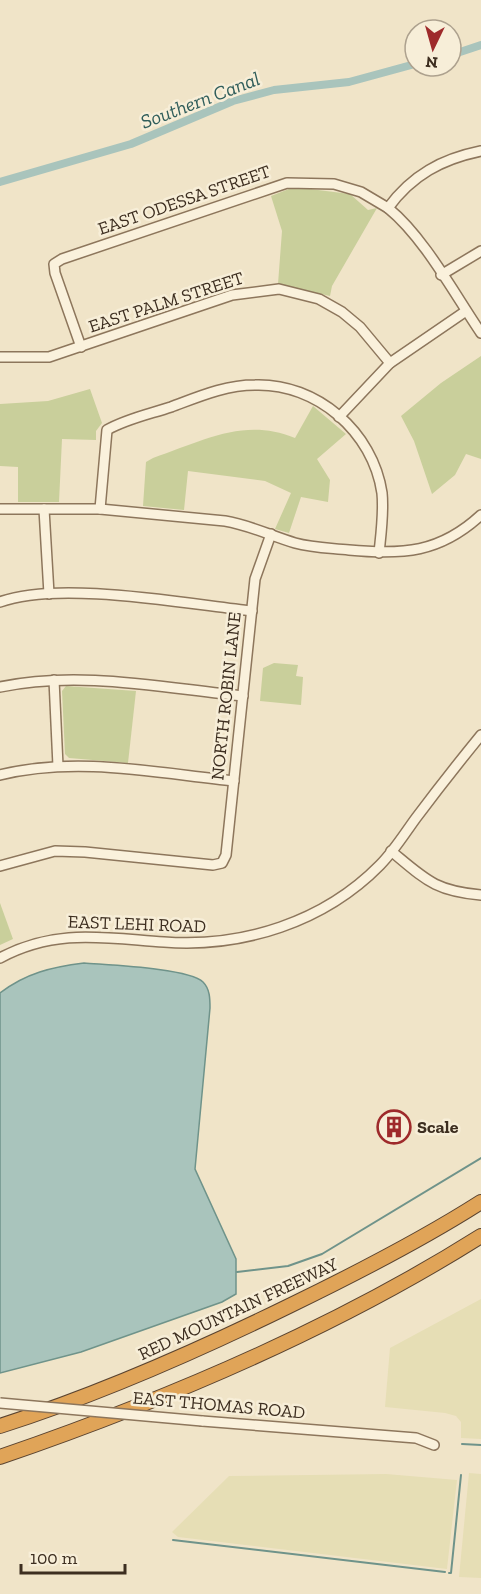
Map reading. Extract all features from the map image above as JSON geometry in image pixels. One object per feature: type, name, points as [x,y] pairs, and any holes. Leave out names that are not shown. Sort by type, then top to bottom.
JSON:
[{"type":"highway","name":"RED MOUNTAIN FREEWAY","points":[[0,1426],[158,1368],[352,1275],[481,1202]]},
{"type":"highway","points":[[0,1457],[102,1422],[254,1356],[358,1305],[481,1236]]},
{"type":"street","points":[[388,208],[399,193],[423,173],[447,160],[481,151]]},
{"type":"street","name":"EAST ODESSA STREET","points":[[81,347],[54,264],[287,183],[334,184],[361,192],[388,208],[409,228],[481,333]]},
{"type":"street","points":[[441,275],[481,251]]},
{"type":"street","name":"EAST PALM STREET","points":[[0,357],[49,357],[232,295],[279,289],[319,299],[342,312],[360,327],[390,363]]},
{"type":"street","points":[[339,417],[390,363],[466,311]]},
{"type":"street","points":[[100,509],[107,430],[221,389],[254,385],[298,392],[327,406],[364,444],[379,480],[383,503],[379,553]]},
{"type":"street","points":[[44,508],[49,594]]},
{"type":"street","points":[[0,509],[100,509],[225,521],[244,524],[306,545],[379,553],[406,552],[434,545],[460,532],[481,514]]},
{"type":"street","name":"NORTH ROBIN LANE","points":[[0,866],[55,851],[213,865],[222,863],[226,855],[258,568],[271,534]]},
{"type":"street","points":[[0,602],[16,596],[101,595],[252,611]]},
{"type":"street","points":[[0,687],[54,680],[104,681],[243,696]]},
{"type":"street","points":[[54,680],[58,766]]},
{"type":"street","name":"EAST LEHI ROAD","points":[[0,958],[28,944],[56,938],[93,937],[202,944],[240,939],[277,929],[338,901],[381,864],[481,735]]},
{"type":"street","points":[[0,775],[58,766],[94,766],[234,781]]},
{"type":"street","points":[[391,851],[429,882],[451,893],[481,895]]},
{"type":"street","name":"EAST THOMAS ROAD","points":[[0,1403],[416,1438],[434,1445]]},
{"type":"shaded area","points":[[481,1299],[481,1439],[461,1438],[461,1422],[456,1416],[385,1407],[390,1348]]},
{"type":"shaded area","points":[[469,1473],[481,1474],[481,1578],[459,1577]]},
{"type":"shaded area","points":[[386,1474],[457,1480],[447,1569],[178,1537],[172,1532],[229,1476]]},
{"type":"green space","points":[[294,187],[350,194],[368,210],[377,208],[332,286],[330,296],[278,284],[282,231],[271,196]]},
{"type":"green space","points":[[481,356],[481,459],[466,454],[455,475],[432,494],[414,441],[401,416],[441,383]]},
{"type":"green space","points":[[90,389],[102,423],[96,431],[96,440],[62,439],[59,502],[18,502],[18,467],[0,466],[0,404],[48,401]]},
{"type":"green space","points":[[313,406],[346,434],[317,459],[330,480],[328,502],[301,497],[289,533],[275,529],[291,493],[265,481],[188,471],[184,510],[143,506],[146,462],[206,439],[241,431],[276,432],[295,438]]},
{"type":"green space","points":[[274,663],[298,665],[296,676],[303,677],[301,705],[260,701],[263,668]]},
{"type":"green space","points":[[66,686],[136,691],[128,763],[69,758],[65,754],[62,691]]},
{"type":"green space","points":[[0,903],[13,939],[0,945]]},
{"type":"water","points":[[84,963],[182,973],[195,977],[207,988],[210,1008],[195,1169],[236,1259],[236,1294],[222,1302],[81,1352],[0,1373],[0,993],[20,980],[40,972]]},
{"type":"waterway","name":"Southern Canal","points":[[463,51],[481,45]]},
{"type":"waterway","name":"Southern Canal","points":[[0,182],[131,144],[233,101],[274,90],[349,82],[403,67]]},
{"type":"waterway","points":[[237,1272],[288,1266],[322,1254],[481,1158]]},
{"type":"waterway","points":[[462,1444],[481,1445]]},
{"type":"waterway","points":[[449,1573],[451,1573],[461,1475]]},
{"type":"waterway","points":[[173,1540],[445,1572]]},
{"type":"place","name":"Scale","points":[[394,1127]]}]
